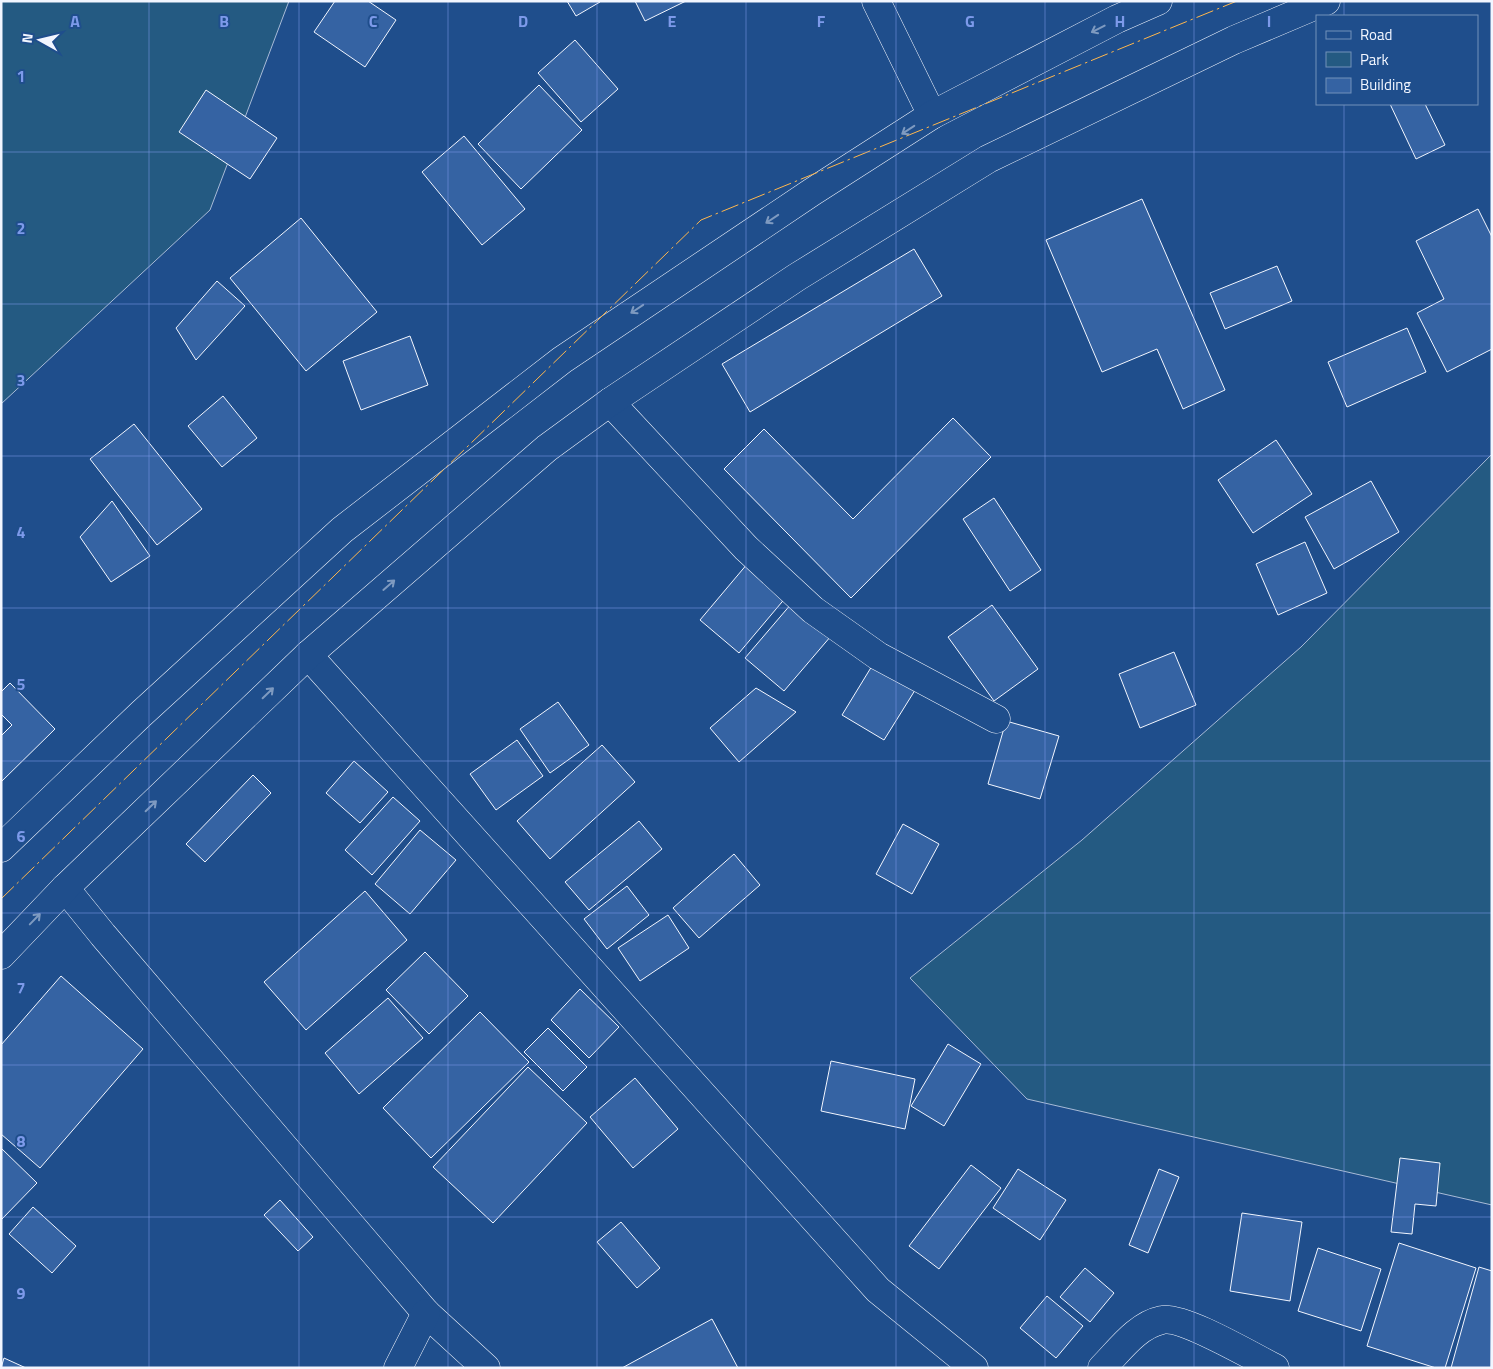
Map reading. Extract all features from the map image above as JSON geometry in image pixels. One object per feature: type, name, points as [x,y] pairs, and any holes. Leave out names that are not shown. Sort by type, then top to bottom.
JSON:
[{"type":"street","points":[[876,1],[932,115]]},
{"type":"street","points":[[1,848],[141,714],[342,530],[562,360],[932,115],[1117,19],[1158,1]]},
{"type":"street","points":[[1,955],[65,888],[308,655],[547,448],[610,402],[797,277],[988,159],[1234,40],[1326,1]]},
{"type":"street","points":[[610,402],[746,548],[813,610],[878,656],[996,719]]},
{"type":"street","points":[[308,655],[878,1290],[974,1368]]},
{"type":"street","points":[[65,888],[103,936],[426,1312],[486,1368]]},
{"type":"street","points":[[398,1368],[426,1312]]},
{"type":"street","points":[[1102,1368],[1138,1331],[1162,1320],[1185,1323],[1275,1368]]},
{"type":"green space","points":[[1,1],[289,1],[210,210],[1,404]]},
{"type":"green space","points":[[1492,454],[1492,1205],[1027,1099],[910,978],[1082,840],[1301,647]]},
{"type":"building","points":[[335,1],[368,1],[396,20],[365,67],[314,32]]},
{"type":"building","points":[[567,1],[599,1],[600,2],[576,16]]},
{"type":"building","points":[[635,1],[686,1],[645,21]]},
{"type":"building","points":[[575,40],[618,89],[581,122],[538,73]]},
{"type":"building","points":[[539,85],[582,130],[521,189],[478,144]]},
{"type":"building","points":[[206,90],[277,138],[250,179],[179,132]]},
{"type":"building","points":[[1390,105],[1425,105],[1445,145],[1416,159]]},
{"type":"building","points":[[464,136],[525,209],[482,245],[422,172]]},
{"type":"building","points":[[1142,199],[1225,390],[1183,409],[1157,349],[1102,372],[1046,240]]},
{"type":"building","points":[[1478,209],[1492,237],[1492,349],[1447,372],[1417,313],[1444,299],[1416,241]]},
{"type":"building","points":[[301,218],[377,312],[306,371],[230,278]]},
{"type":"building","points":[[914,249],[942,296],[750,412],[722,364]]},
{"type":"building","points":[[1277,266],[1292,301],[1225,329],[1210,293]]},
{"type":"building","points":[[217,281],[245,306],[196,360],[176,328]]},
{"type":"building","points":[[1407,328],[1426,372],[1347,407],[1328,362]]},
{"type":"building","points":[[410,336],[428,385],[361,410],[343,361]]},
{"type":"building","points":[[223,396],[257,438],[222,467],[188,426]]},
{"type":"building","points":[[953,418],[991,457],[851,598],[724,469],[764,429],[853,519]]},
{"type":"building","points":[[134,424],[202,509],[157,545],[90,459]]},
{"type":"building","points":[[1276,440],[1312,494],[1253,533],[1218,480]]},
{"type":"building","points":[[1371,481],[1399,532],[1334,569],[1305,517]]},
{"type":"building","points":[[994,498],[1041,570],[1010,591],[963,519]]},
{"type":"building","points":[[112,501],[150,556],[111,582],[80,537]]},
{"type":"building","points":[[1305,542],[1327,593],[1278,615],[1256,564]]},
{"type":"building","points":[[748,563],[787,596],[739,653],[700,620]]},
{"type":"building","points":[[792,603],[831,636],[784,691],[745,658]]},
{"type":"building","points":[[992,605],[1038,669],[994,701],[948,637]]},
{"type":"building","points":[[1174,652],[1196,705],[1140,728],[1119,674]]},
{"type":"building","points":[[875,661],[917,687],[884,740],[842,715]]},
{"type":"building","points":[[10,683],[55,729],[1,782],[1,736],[12,725],[1,714],[1,692]]},
{"type":"building","points":[[756,688],[796,712],[739,762],[710,728]]},
{"type":"building","points":[[558,702],[589,745],[550,773],[520,729]]},
{"type":"building","points":[[1006,721],[1059,736],[1040,799],[988,784]]},
{"type":"building","points":[[517,740],[543,776],[496,810],[470,774]]},
{"type":"building","points":[[602,745],[635,782],[550,859],[517,821]]},
{"type":"building","points":[[354,761],[388,792],[360,823],[326,793]]},
{"type":"building","points":[[253,775],[271,793],[205,862],[186,844]]},
{"type":"building","points":[[393,797],[420,821],[372,875],[345,850]]},
{"type":"building","points":[[639,821],[662,849],[589,910],[565,882]]},
{"type":"building","points":[[903,824],[939,844],[912,894],[876,874]]},
{"type":"building","points":[[420,830],[456,860],[410,914],[375,884]]},
{"type":"building","points":[[734,854],[760,885],[699,938],[673,908]]},
{"type":"building","points":[[627,886],[649,915],[607,949],[584,919]]},
{"type":"building","points":[[365,891],[407,940],[306,1030],[264,982]]},
{"type":"building","points":[[668,915],[689,948],[640,981],[618,948]]},
{"type":"building","points":[[425,952],[468,996],[429,1034],[386,990]]},
{"type":"building","points":[[61,976],[143,1049],[40,1168],[1,1134],[1,1045]]},
{"type":"building","points":[[580,989],[619,1027],[589,1058],[551,1020]]},
{"type":"building","points":[[388,998],[423,1038],[359,1094],[325,1053]]},
{"type":"building","points":[[480,1012],[529,1062],[431,1158],[383,1108]]},
{"type":"building","points":[[548,1028],[587,1067],[563,1091],[524,1052]]},
{"type":"building","points":[[948,1044],[981,1064],[944,1126],[911,1106]]},
{"type":"building","points":[[831,1061],[915,1079],[905,1129],[821,1111]]},
{"type":"building","points":[[528,1067],[587,1123],[493,1223],[433,1167]]},
{"type":"building","points":[[635,1078],[678,1129],[633,1168],[590,1117]]},
{"type":"building","points":[[1,1148],[37,1183],[1,1220]]},
{"type":"building","points":[[1400,1158],[1440,1163],[1436,1206],[1415,1204],[1412,1234],[1391,1232]]},
{"type":"building","points":[[971,1165],[1001,1188],[939,1269],[909,1246]]},
{"type":"building","points":[[1018,1169],[1066,1200],[1040,1240],[993,1208]]},
{"type":"building","points":[[1159,1169],[1179,1177],[1148,1253],[1129,1245]]},
{"type":"building","points":[[280,1200],[313,1237],[298,1251],[264,1215]]},
{"type":"building","points":[[33,1207],[76,1246],[52,1273],[9,1234]]},
{"type":"building","points":[[1242,1213],[1302,1222],[1290,1301],[1230,1291]]},
{"type":"building","points":[[621,1222],[660,1268],[637,1288],[597,1242]]},
{"type":"building","points":[[1399,1243],[1476,1268],[1445,1368],[1436,1368],[1367,1346]]},
{"type":"building","points":[[1318,1248],[1381,1269],[1361,1331],[1298,1311]]},
{"type":"building","points":[[1479,1267],[1492,1271],[1491,1368],[1451,1368]]},
{"type":"building","points":[[1085,1268],[1114,1293],[1090,1322],[1060,1297]]},
{"type":"building","points":[[1047,1296],[1083,1326],[1056,1358],[1020,1328]]},
{"type":"building","points":[[712,1319],[738,1368],[622,1368]]},
{"type":"building","points":[[4,1358],[26,1368],[1,1368]]},
{"type":"power","points":[[1,899],[701,220],[1237,1]]}]
